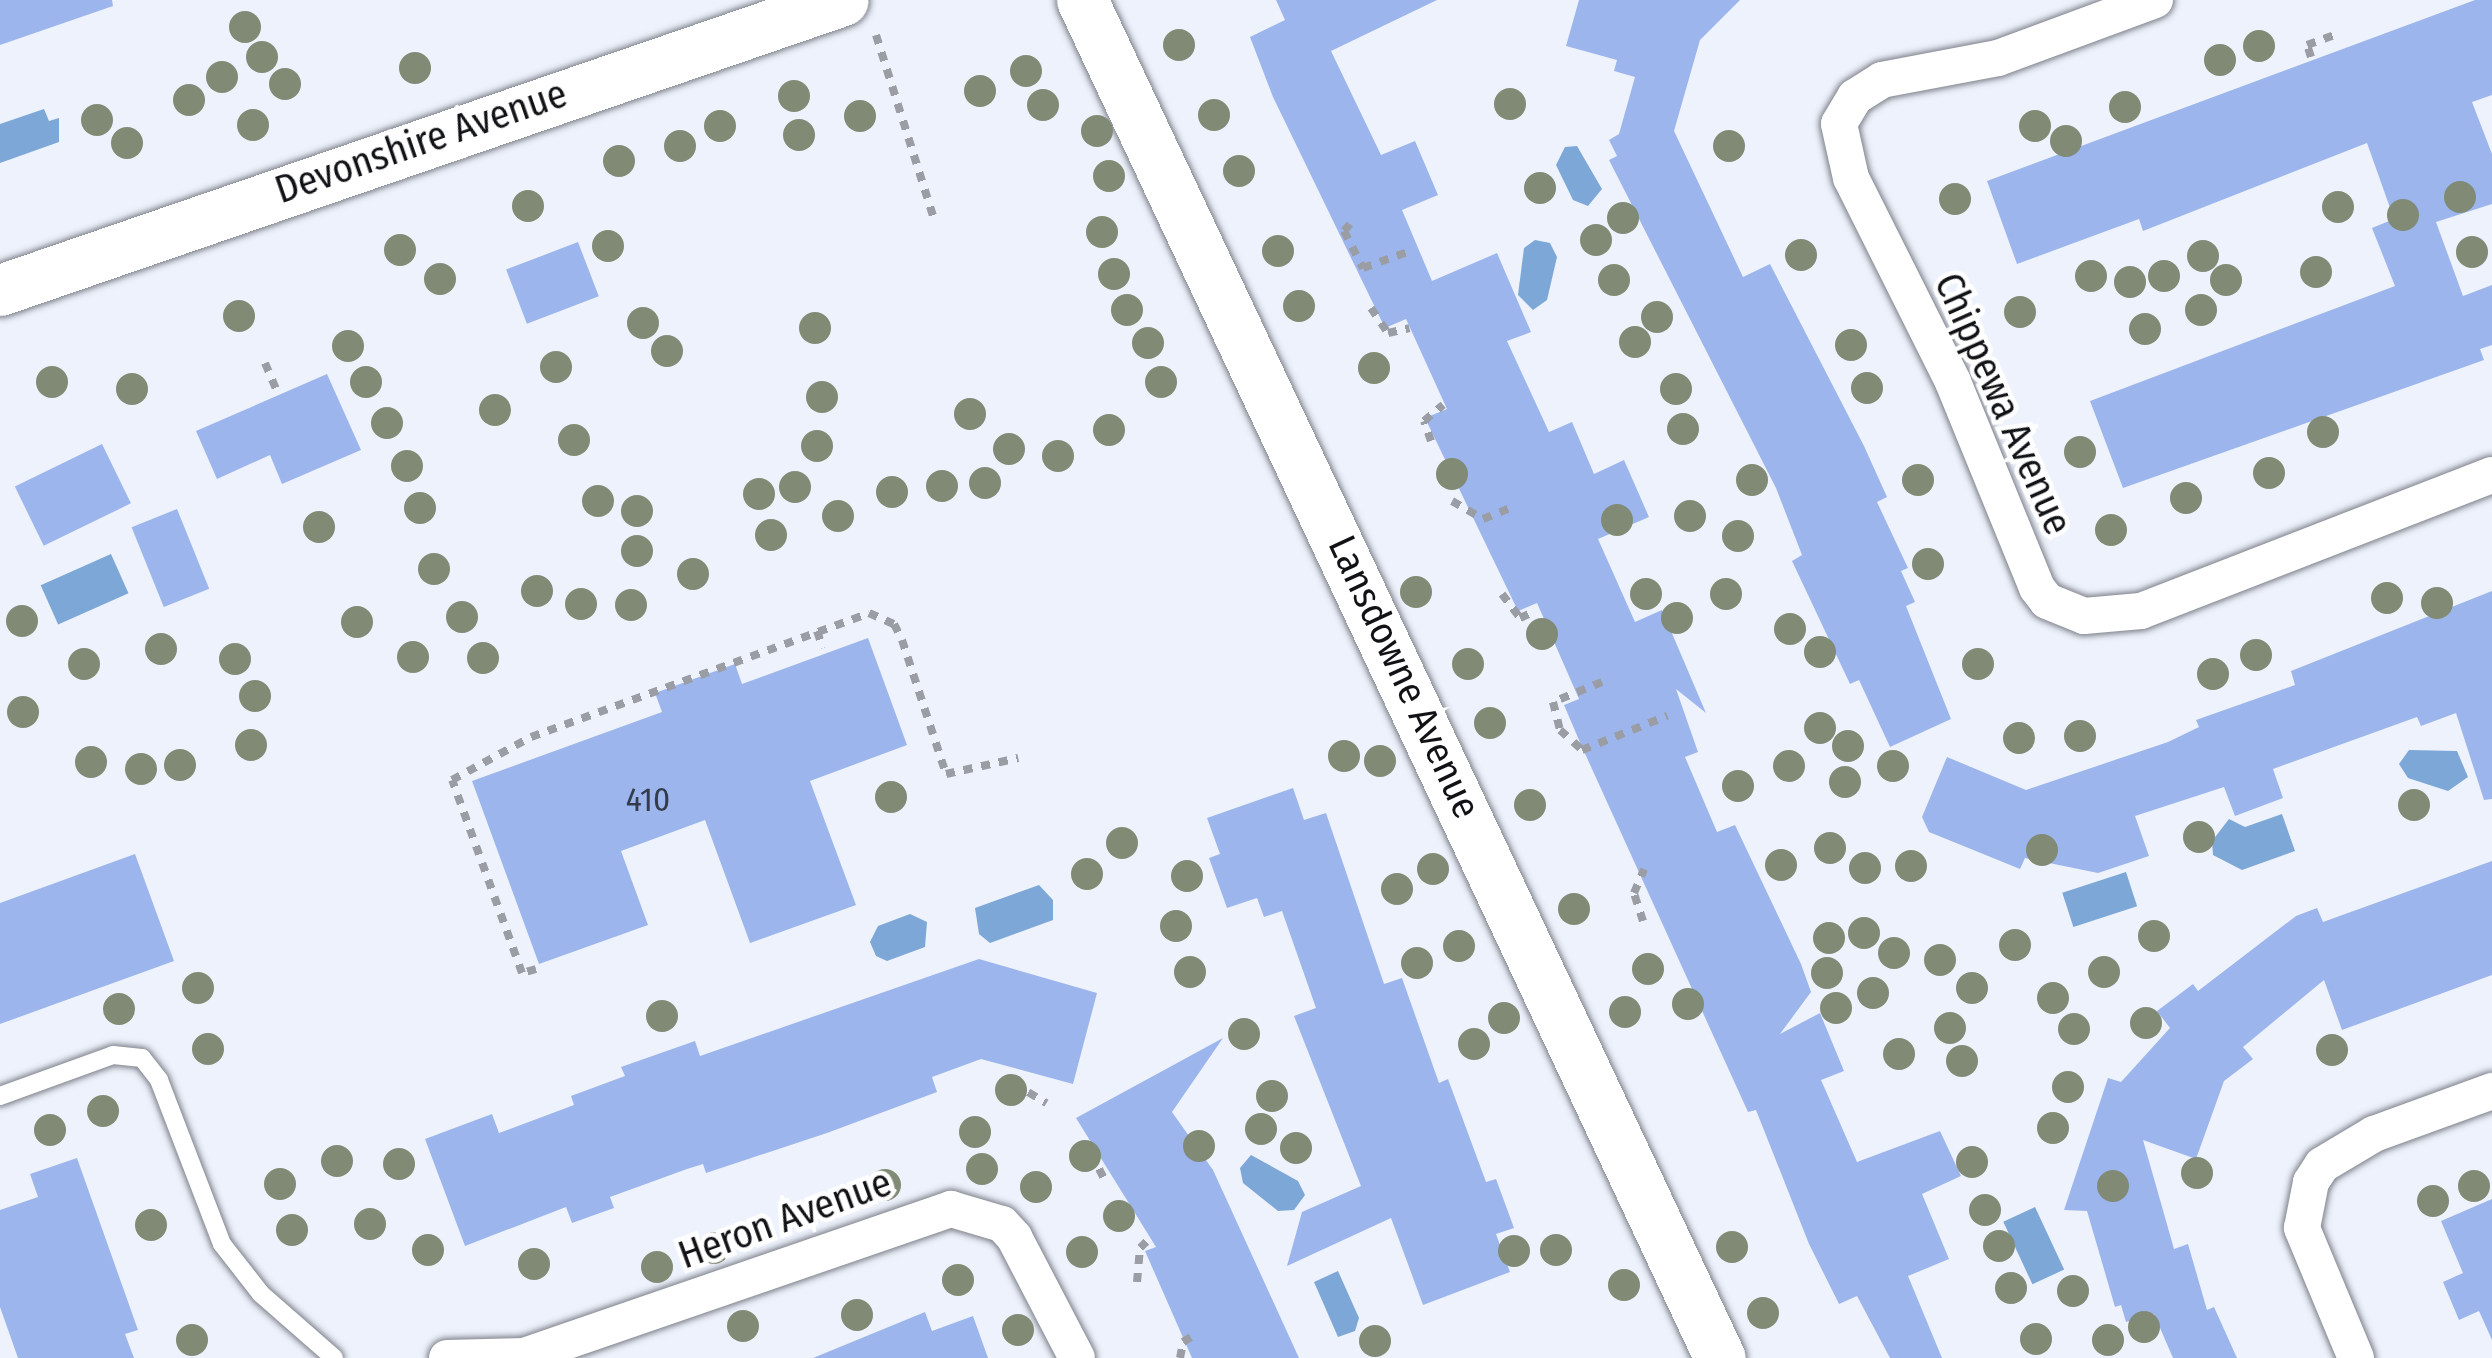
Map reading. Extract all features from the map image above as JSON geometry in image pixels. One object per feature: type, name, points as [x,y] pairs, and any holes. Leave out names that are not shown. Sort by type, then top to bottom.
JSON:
[{"type":"main road","name":"Lansdowne Avenue","points":[[1082,0],[1720,1358]]},
{"type":"main road","name":"Devonshire Avenue","points":[[0,290],[857,11]]},
{"type":"street","name":"Chippewa Avenue","points":[[2155,0],[1998,58],[1882,80],[1856,98],[1839,124],[1851,178],[1953,382],[2037,588],[2047,601],[2084,616],[2141,611],[2492,475]]},
{"type":"street","points":[[2356,1358],[2302,1228],[2312,1182],[2322,1165],[2374,1134],[2492,1090]]},
{"type":"street","name":"Heron Avenue","points":[[447,1358],[524,1356],[951,1209],[1002,1223],[1014,1237],[1077,1358]]},
{"type":"lane","points":[[0,1096],[113,1055],[142,1058],[159,1080],[222,1244],[261,1294],[334,1358]]},
{"type":"path","points":[[857,11],[933,216]]},
{"type":"path","points":[[2311,57],[2307,45],[2337,34]]},
{"type":"path","points":[[1350,224],[1344,231],[1364,268],[1410,251]]},
{"type":"path","points":[[1371,308],[1388,333],[1408,328]]},
{"type":"path","points":[[265,363],[276,389]]},
{"type":"path","points":[[1431,441],[1424,422],[1443,405]]},
{"type":"path","points":[[1452,501],[1483,519],[1512,507]]},
{"type":"path","points":[[1502,594],[1520,618],[1536,611]]},
{"type":"path","points":[[536,969],[521,974],[452,780],[458,771],[869,613],[894,624],[946,774],[1018,758]]},
{"type":"path","points":[[818,632],[824,648]]},
{"type":"path","points":[[1602,682],[1553,701],[1560,730],[1582,750],[1667,716]]},
{"type":"path","points":[[475,844],[488,838]]},
{"type":"path","points":[[1643,869],[1634,892],[1643,920]]},
{"type":"path","points":[[1015,1075],[1013,1083],[1046,1103]]},
{"type":"path","points":[[1090,1153],[1104,1178]]},
{"type":"path","points":[[1137,1282],[1149,1239]]},
{"type":"path","points":[[1180,1358],[1183,1342],[1196,1334]]},
{"type":"water","points":[[44,109],[49,121],[59,118],[59,142],[0,163],[0,124]]},
{"type":"water","points":[[1577,146],[1602,189],[1588,206],[1573,200],[1556,165],[1565,147]]},
{"type":"water","points":[[1535,240],[1550,243],[1557,257],[1547,300],[1533,310],[1518,295],[1524,248]]},
{"type":"water","points":[[111,554],[128,593],[58,625],[41,585]]},
{"type":"water","points":[[2409,750],[2457,751],[2468,777],[2448,791],[2408,778],[2399,764]]},
{"type":"water","points":[[2282,814],[2295,851],[2242,870],[2213,855],[2212,841],[2229,819],[2245,827]]},
{"type":"water","points":[[2126,872],[2137,906],[2073,927],[2062,893]]},
{"type":"water","points":[[1039,885],[1053,900],[1053,920],[990,943],[979,934],[975,908]]},
{"type":"water","points":[[910,914],[927,922],[925,947],[887,961],[876,956],[870,942],[878,926]]},
{"type":"water","points":[[1251,1155],[1298,1181],[1305,1195],[1294,1210],[1278,1211],[1243,1183],[1240,1168]]},
{"type":"water","points":[[2035,1207],[2064,1270],[2032,1284],[2003,1222]]},
{"type":"water","points":[[1338,1271],[1359,1318],[1355,1331],[1338,1337],[1314,1282]]},
{"type":"building","points":[[0,0],[112,0],[113,6],[0,45]]},
{"type":"building","points":[[1276,0],[1437,0],[1331,51],[1381,155],[1415,141],[1438,195],[1402,210],[1432,281],[1497,253],[1531,332],[1507,341],[1549,432],[1572,422],[1594,474],[1624,460],[1649,517],[1598,539],[1635,622],[1662,610],[1706,713],[1676,689],[1698,752],[1685,757],[1717,832],[1735,825],[1801,964],[1811,992],[1780,1034],[1820,1013],[1844,1071],[1821,1080],[1857,1162],[1940,1131],[1961,1176],[1922,1194],[1949,1259],[1908,1276],[1942,1358],[1890,1358],[1857,1296],[1839,1304],[1809,1244],[1756,1110],[1748,1112],[1564,705],[1579,699],[1537,603],[1518,611],[1425,418],[1447,409],[1406,319],[1385,328],[1273,97],[1250,37],[1285,20]]},
{"type":"building","points":[[1579,0],[1740,0],[1700,40],[1674,131],[1743,277],[1770,264],[1864,446],[1887,497],[1877,502],[1908,568],[1901,571],[1915,602],[1906,606],[1951,719],[1890,747],[1859,680],[1850,684],[1792,561],[1802,555],[1776,488],[1609,160],[1617,156],[1609,140],[1619,134],[1635,77],[1614,71],[1617,60],[1566,46]]},
{"type":"building","points":[[2475,0],[2492,0],[2492,95],[2472,102],[2492,154],[2492,204],[2436,222],[2463,296],[2492,285],[2492,345],[2480,349],[2484,360],[2123,488],[2090,401],[2395,286],[2372,228],[2394,219],[2367,143],[2143,231],[2139,219],[2017,264],[1987,181]]},
{"type":"building","points":[[578,242],[599,296],[527,324],[506,270]]},
{"type":"building","points":[[327,374],[361,450],[282,484],[270,455],[217,479],[196,431]]},
{"type":"building","points":[[102,444],[131,503],[44,546],[15,487]]},
{"type":"building","points":[[177,509],[209,589],[164,607],[132,527]]},
{"type":"building","points":[[2492,591],[2492,799],[2484,800],[2456,713],[2421,726],[2417,717],[2273,769],[2283,798],[2235,816],[2224,787],[2135,816],[2149,856],[2098,873],[2025,858],[2020,869],[1929,832],[1922,817],[1947,757],[2026,790],[2168,742],[2199,727],[2196,720],[2295,685],[2291,671]]},
{"type":"building","points":[[868,638],[907,745],[810,781],[856,905],[750,943],[705,820],[621,851],[648,925],[539,964],[472,781],[662,712],[655,693],[735,664],[742,684]]},
{"type":"building","points":[[1293,788],[1304,820],[1326,813],[1384,984],[1402,978],[1439,1083],[1448,1079],[1486,1182],[1496,1179],[1514,1228],[1496,1234],[1510,1272],[1423,1305],[1391,1218],[1287,1266],[1302,1212],[1361,1186],[1294,1016],[1316,1008],[1282,911],[1264,917],[1257,898],[1227,908],[1209,858],[1220,854],[1207,818]]},
{"type":"building","points":[[135,854],[174,961],[0,1024],[0,903]]},
{"type":"building","points":[[2492,861],[2492,975],[2342,1030],[2324,980],[2243,1047],[2253,1059],[2224,1081],[2196,1159],[2143,1140],[2174,1249],[2188,1244],[2207,1310],[2214,1307],[2237,1358],[2173,1358],[2154,1314],[2126,1322],[2121,1305],[2115,1307],[2087,1211],[2064,1210],[2108,1078],[2121,1082],[2170,1028],[2157,1011],[2193,984],[2198,991],[2296,916],[2317,908],[2323,922]]},
{"type":"building","points":[[979,959],[1097,993],[1073,1084],[981,1059],[932,1077],[937,1092],[827,1133],[706,1173],[703,1164],[687,1169],[610,1197],[614,1208],[572,1223],[566,1207],[465,1246],[425,1139],[492,1114],[499,1133],[574,1105],[571,1096],[625,1076],[621,1067],[695,1041],[700,1056]]},
{"type":"building","points":[[1223,1038],[1172,1112],[1213,1170],[1299,1358],[1192,1358],[1145,1251],[1156,1247],[1076,1118]]},
{"type":"building","points":[[77,1158],[138,1330],[125,1334],[134,1358],[18,1358],[0,1307],[0,1210],[38,1197],[30,1174]]},
{"type":"building","points":[[2492,1199],[2492,1340],[2479,1311],[2459,1320],[2443,1282],[2463,1273],[2441,1221]]},
{"type":"building","points":[[925,1312],[932,1331],[973,1316],[988,1358],[813,1358]]}]
